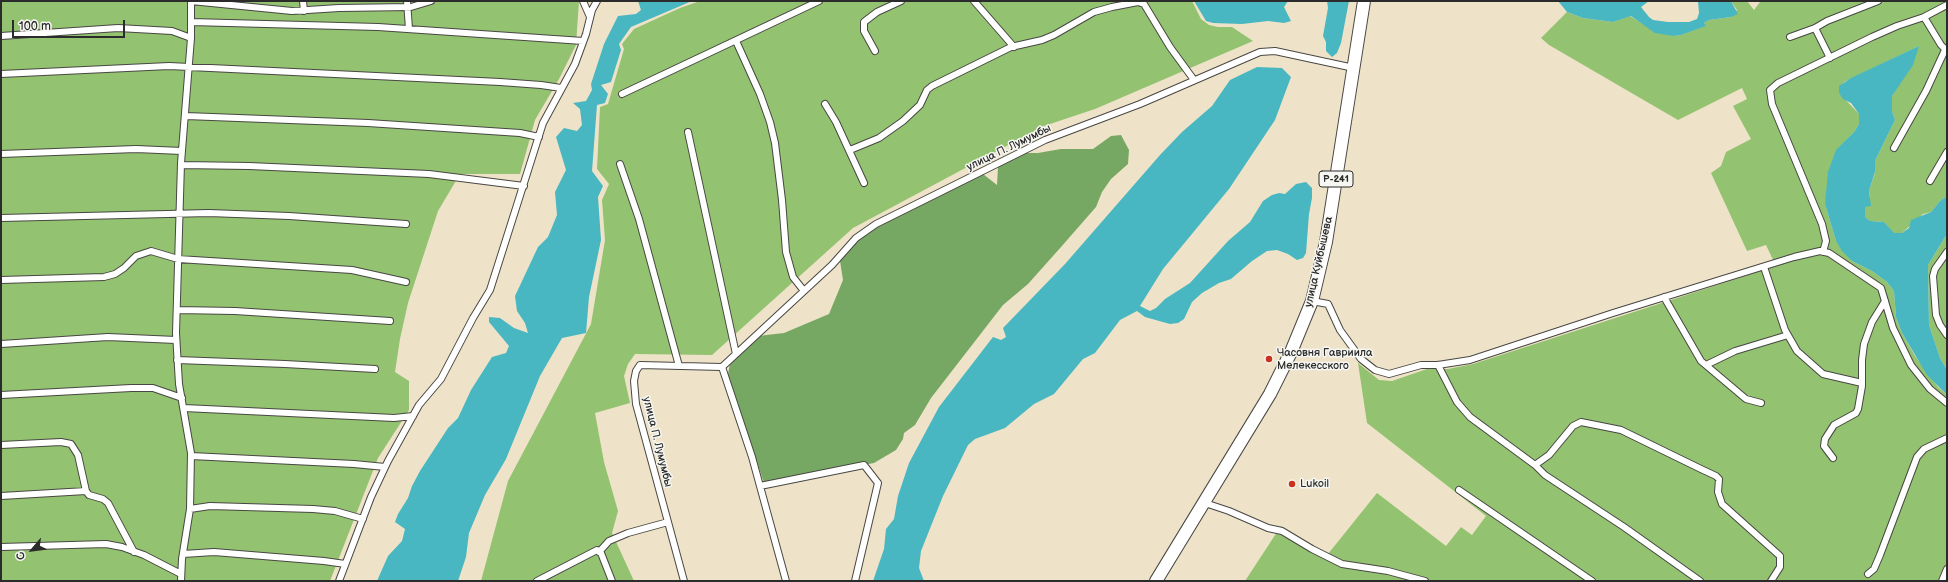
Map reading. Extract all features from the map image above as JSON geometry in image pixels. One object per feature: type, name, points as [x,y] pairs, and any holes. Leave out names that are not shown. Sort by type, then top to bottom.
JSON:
[{"type":"highway","name":"улица Куйбышева","points":[[1156,581],[1205,503],[1270,394],[1291,352],[1312,301],[1326,242],[1364,1]]},
{"type":"street","points":[[181,581],[183,554],[190,509],[191,456],[177,360],[176,340],[181,165],[191,38],[191,1],[248,4],[304,10],[354,4],[407,4],[431,1]]},
{"type":"street","points":[[303,1],[304,10]]},
{"type":"street","points":[[583,1],[590,18]]},
{"type":"street","points":[[339,581],[385,467],[420,405],[441,379],[473,318],[490,290],[543,123],[574,64],[590,18],[598,1]]},
{"type":"street","points":[[622,94],[819,1]]},
{"type":"street","points":[[875,51],[864,31],[864,22],[877,12],[901,1]]},
{"type":"street","points":[[974,1],[1014,47]]},
{"type":"street","points":[[1790,37],[1878,1]]},
{"type":"street","points":[[850,150],[879,138],[903,121],[920,105],[927,90],[932,86],[1014,47],[1042,40],[1054,35],[1086,16],[1102,9],[1138,2],[1144,4],[1149,8],[1170,47],[1194,80]]},
{"type":"street","points":[[407,4],[409,29]]},
{"type":"street","points":[[1823,252],[1826,246],[1825,235],[1816,206],[1769,94],[1772,87],[1897,26],[1924,17],[1947,5]]},
{"type":"street","points":[[1894,148],[1926,91],[1946,50],[1924,17]]},
{"type":"street","points":[[191,22],[288,23],[409,29],[583,41]]},
{"type":"street","points":[[1,36],[118,28],[172,31],[191,38]]},
{"type":"street","points":[[1815,28],[1830,58]]},
{"type":"street","points":[[736,41],[760,94],[770,122],[775,143],[782,200],[786,252],[793,277],[804,291]]},
{"type":"street","name":"улица П. Лумумбы","points":[[684,581],[636,404],[634,381],[636,371],[640,365],[722,367],[832,265],[856,238],[876,224],[1045,140],[1140,104],[1260,52],[1275,51],[1354,68]]},
{"type":"street","points":[[1,74],[151,66],[234,68],[384,75],[542,85],[561,88]]},
{"type":"street","points":[[825,104],[850,150],[864,183]]},
{"type":"street","points":[[186,116],[368,123],[520,133],[539,137]]},
{"type":"street","points":[[688,132],[736,354]]},
{"type":"street","points":[[1,154],[136,149],[182,151]]},
{"type":"street","points":[[1930,181],[1947,152]]},
{"type":"street","points":[[620,164],[639,219],[679,366]]},
{"type":"street","points":[[181,165],[249,166],[429,174],[524,186]]},
{"type":"street","points":[[1,218],[179,213],[289,216],[406,224]]},
{"type":"street","points":[[1,280],[104,276],[115,274],[124,268],[136,256],[151,251],[178,258],[352,270],[406,282]]},
{"type":"street","points":[[1312,301],[1328,304],[1334,319],[1355,351],[1375,370],[1389,374],[1421,365],[1438,365],[1470,360],[1534,338],[1794,257],[1823,252],[1876,283],[1881,288],[1893,328],[1911,365],[1930,389],[1947,403]]},
{"type":"street","points":[[1947,252],[1935,269],[1933,276],[1936,314],[1940,325],[1947,335]]},
{"type":"street","points":[[1764,267],[1788,335],[1802,357],[1823,374],[1862,382]]},
{"type":"street","points":[[1664,297],[1697,355],[1706,366],[1746,399],[1761,403]]},
{"type":"street","points":[[1833,458],[1824,446],[1825,439],[1834,425],[1856,413],[1861,399],[1864,344],[1872,322],[1885,301]]},
{"type":"street","points":[[177,310],[235,311],[390,321]]},
{"type":"street","points":[[1706,366],[1735,350],[1788,335]]},
{"type":"street","points":[[1,344],[108,337],[176,340]]},
{"type":"street","points":[[177,360],[277,363],[375,369]]},
{"type":"street","points":[[1438,365],[1463,411],[1511,449],[1535,465],[1545,475],[1624,527],[1700,581]]},
{"type":"street","points":[[722,367],[752,457],[786,581]]},
{"type":"street","points":[[1,395],[153,388],[182,398]]},
{"type":"street","points":[[184,408],[394,418],[413,416]]},
{"type":"street","points":[[1535,465],[1549,455],[1573,426],[1581,422],[1621,430],[1716,476],[1719,479],[1718,492],[1722,504],[1780,556],[1780,567],[1770,581]]},
{"type":"street","points":[[1868,574],[1874,568],[1880,555],[1917,457],[1924,449],[1947,438]]},
{"type":"street","points":[[1,445],[61,442],[71,444],[78,455],[86,490],[89,495],[103,499],[108,504],[134,552]]},
{"type":"street","points":[[191,456],[354,464],[385,467]]},
{"type":"street","points":[[760,486],[864,465],[878,483],[855,581]]},
{"type":"street","points":[[1,496],[86,490]]},
{"type":"street","points":[[1459,490],[1592,581]]},
{"type":"street","points":[[1205,503],[1229,511],[1268,528],[1282,530],[1312,549],[1342,564],[1388,571],[1425,581]]},
{"type":"street","points":[[190,509],[210,506],[313,509],[335,511],[363,519]]},
{"type":"street","points":[[599,552],[609,541],[628,533],[668,522]]},
{"type":"street","points":[[1,547],[106,544],[134,552],[181,574]]},
{"type":"street","points":[[537,581],[597,550],[599,552]]},
{"type":"street","points":[[183,554],[214,552],[324,560],[345,564]]},
{"type":"street","points":[[599,552],[612,581]]},
{"type":"street","points":[[1942,581],[1947,569]]},
{"type":"green space","points":[[1,1],[579,1],[576,45],[559,79],[535,120],[520,174],[460,174],[438,211],[408,303],[395,372],[409,381],[409,410],[378,458],[330,581],[1,581]]},
{"type":"green space","points":[[700,1],[1192,1],[1201,19],[1209,25],[1218,27],[1232,27],[1253,41],[1095,109],[1044,126],[853,228],[712,355],[635,354],[628,364],[624,376],[630,403],[595,413],[604,462],[618,511],[612,533],[634,581],[481,581],[508,481],[591,324],[605,240],[602,200],[609,184],[597,169],[600,107],[608,104],[624,49],[622,44],[634,29],[680,8]]},
{"type":"green space","points":[[1731,1],[1747,1],[1754,10],[1760,2],[1768,1],[1947,1],[1947,196],[1940,201],[1931,212],[1923,214],[1902,233],[1894,234],[1884,222],[1870,221],[1865,217],[1865,207],[1870,198],[1869,191],[1875,173],[1875,161],[1895,120],[1892,111],[1892,96],[1919,46],[1844,82],[1839,93],[1859,114],[1859,124],[1854,132],[1836,151],[1825,204],[1836,241],[1852,261],[1872,271],[1887,282],[1894,291],[1896,317],[1902,333],[1915,356],[1938,387],[1947,395],[1947,581],[1245,581],[1281,526],[1328,554],[1377,493],[1446,546],[1461,527],[1472,535],[1486,516],[1367,423],[1358,363],[1379,380],[1392,381],[1427,369],[1448,369],[1473,364],[1776,266],[1766,245],[1747,251],[1711,173],[1721,166],[1726,152],[1751,139],[1733,106],[1747,99],[1742,88],[1678,120],[1549,45],[1541,38],[1567,12],[1583,18],[1613,22],[1630,16],[1648,27],[1674,36],[1681,35],[1705,26],[1704,23],[1709,20],[1731,17],[1737,10]]},
{"type":"green space","points":[[1121,135],[1129,150],[1128,164],[1111,179],[1102,192],[1096,207],[1061,247],[1028,284],[1003,305],[931,398],[915,425],[904,433],[903,439],[896,450],[874,463],[764,483],[728,374],[730,363],[758,336],[784,333],[829,314],[843,280],[840,261],[857,241],[878,226],[983,174],[997,185],[998,167],[1026,153],[1038,153],[1061,149],[1093,149],[1111,136]]},
{"type":"green space","points":[[1947,234],[1947,370],[1940,358],[1929,325],[1928,265]]},
{"type":"water","points":[[638,1],[692,1],[631,27],[619,44],[621,50],[611,82],[601,85],[608,94],[605,103],[597,105],[592,171],[603,186],[598,197],[601,240],[589,297],[586,333],[562,338],[540,376],[506,459],[485,495],[469,533],[466,557],[458,581],[377,581],[388,556],[402,541],[405,529],[395,522],[420,471],[448,428],[458,418],[471,390],[492,357],[506,353],[509,346],[489,322],[489,317],[500,318],[514,328],[528,333],[525,323],[517,311],[515,296],[538,247],[548,237],[557,215],[555,192],[566,170],[556,137],[564,128],[577,131],[582,125],[580,109],[573,103],[586,101],[592,90],[591,84],[604,44],[618,16],[636,14],[641,10]]},
{"type":"water","points":[[1194,1],[1288,1],[1284,7],[1291,21],[1284,23],[1268,21],[1242,24],[1213,23],[1206,21]]},
{"type":"water","points":[[1327,1],[1349,1],[1341,43],[1337,53],[1332,57],[1326,51],[1326,42],[1323,36],[1328,8]]},
{"type":"water","points":[[1558,1],[1649,1],[1641,7],[1649,17],[1653,20],[1668,22],[1689,22],[1697,19],[1699,13],[1698,1],[1731,1],[1738,14],[1731,17],[1709,20],[1704,23],[1706,26],[1674,36],[1655,33],[1631,16],[1613,22],[1583,18],[1567,12]]},
{"type":"water","points":[[1919,46],[1913,65],[1892,96],[1892,111],[1895,120],[1875,161],[1875,172],[1869,191],[1871,206],[1865,207],[1865,217],[1870,221],[1884,222],[1894,233],[1902,233],[1909,228],[1911,220],[1931,212],[1940,201],[1947,196],[1947,234],[1928,265],[1929,325],[1940,358],[1947,370],[1947,395],[1927,375],[1902,333],[1896,317],[1894,291],[1887,282],[1872,271],[1852,261],[1842,251],[1836,241],[1825,204],[1828,172],[1836,150],[1854,132],[1859,124],[1859,114],[1851,103],[1843,99],[1839,93],[1839,86],[1851,78]]},
{"type":"water","points":[[1257,67],[1282,68],[1291,77],[1275,120],[1229,189],[1163,269],[1140,306],[1150,311],[1156,308],[1165,299],[1190,283],[1228,241],[1250,222],[1263,201],[1272,195],[1279,193],[1285,194],[1296,184],[1306,182],[1312,188],[1312,198],[1309,214],[1306,253],[1303,258],[1297,260],[1288,254],[1277,250],[1267,251],[1252,261],[1231,279],[1219,283],[1202,293],[1192,302],[1184,319],[1178,323],[1170,324],[1145,317],[1137,311],[1120,320],[1095,353],[1083,359],[1054,394],[1034,404],[1005,428],[975,439],[968,445],[943,496],[921,551],[919,568],[924,581],[873,581],[884,549],[886,529],[894,519],[898,496],[909,463],[939,407],[993,337],[1001,340],[1006,337],[1003,328],[1065,264],[1160,155],[1182,132],[1212,106],[1230,80]]},
{"type":"place","name":"Часовня Гавриила Мелекесского","points":[[1269,359]]},
{"type":"place","name":"Lukoil","points":[[1292,484]]}]
